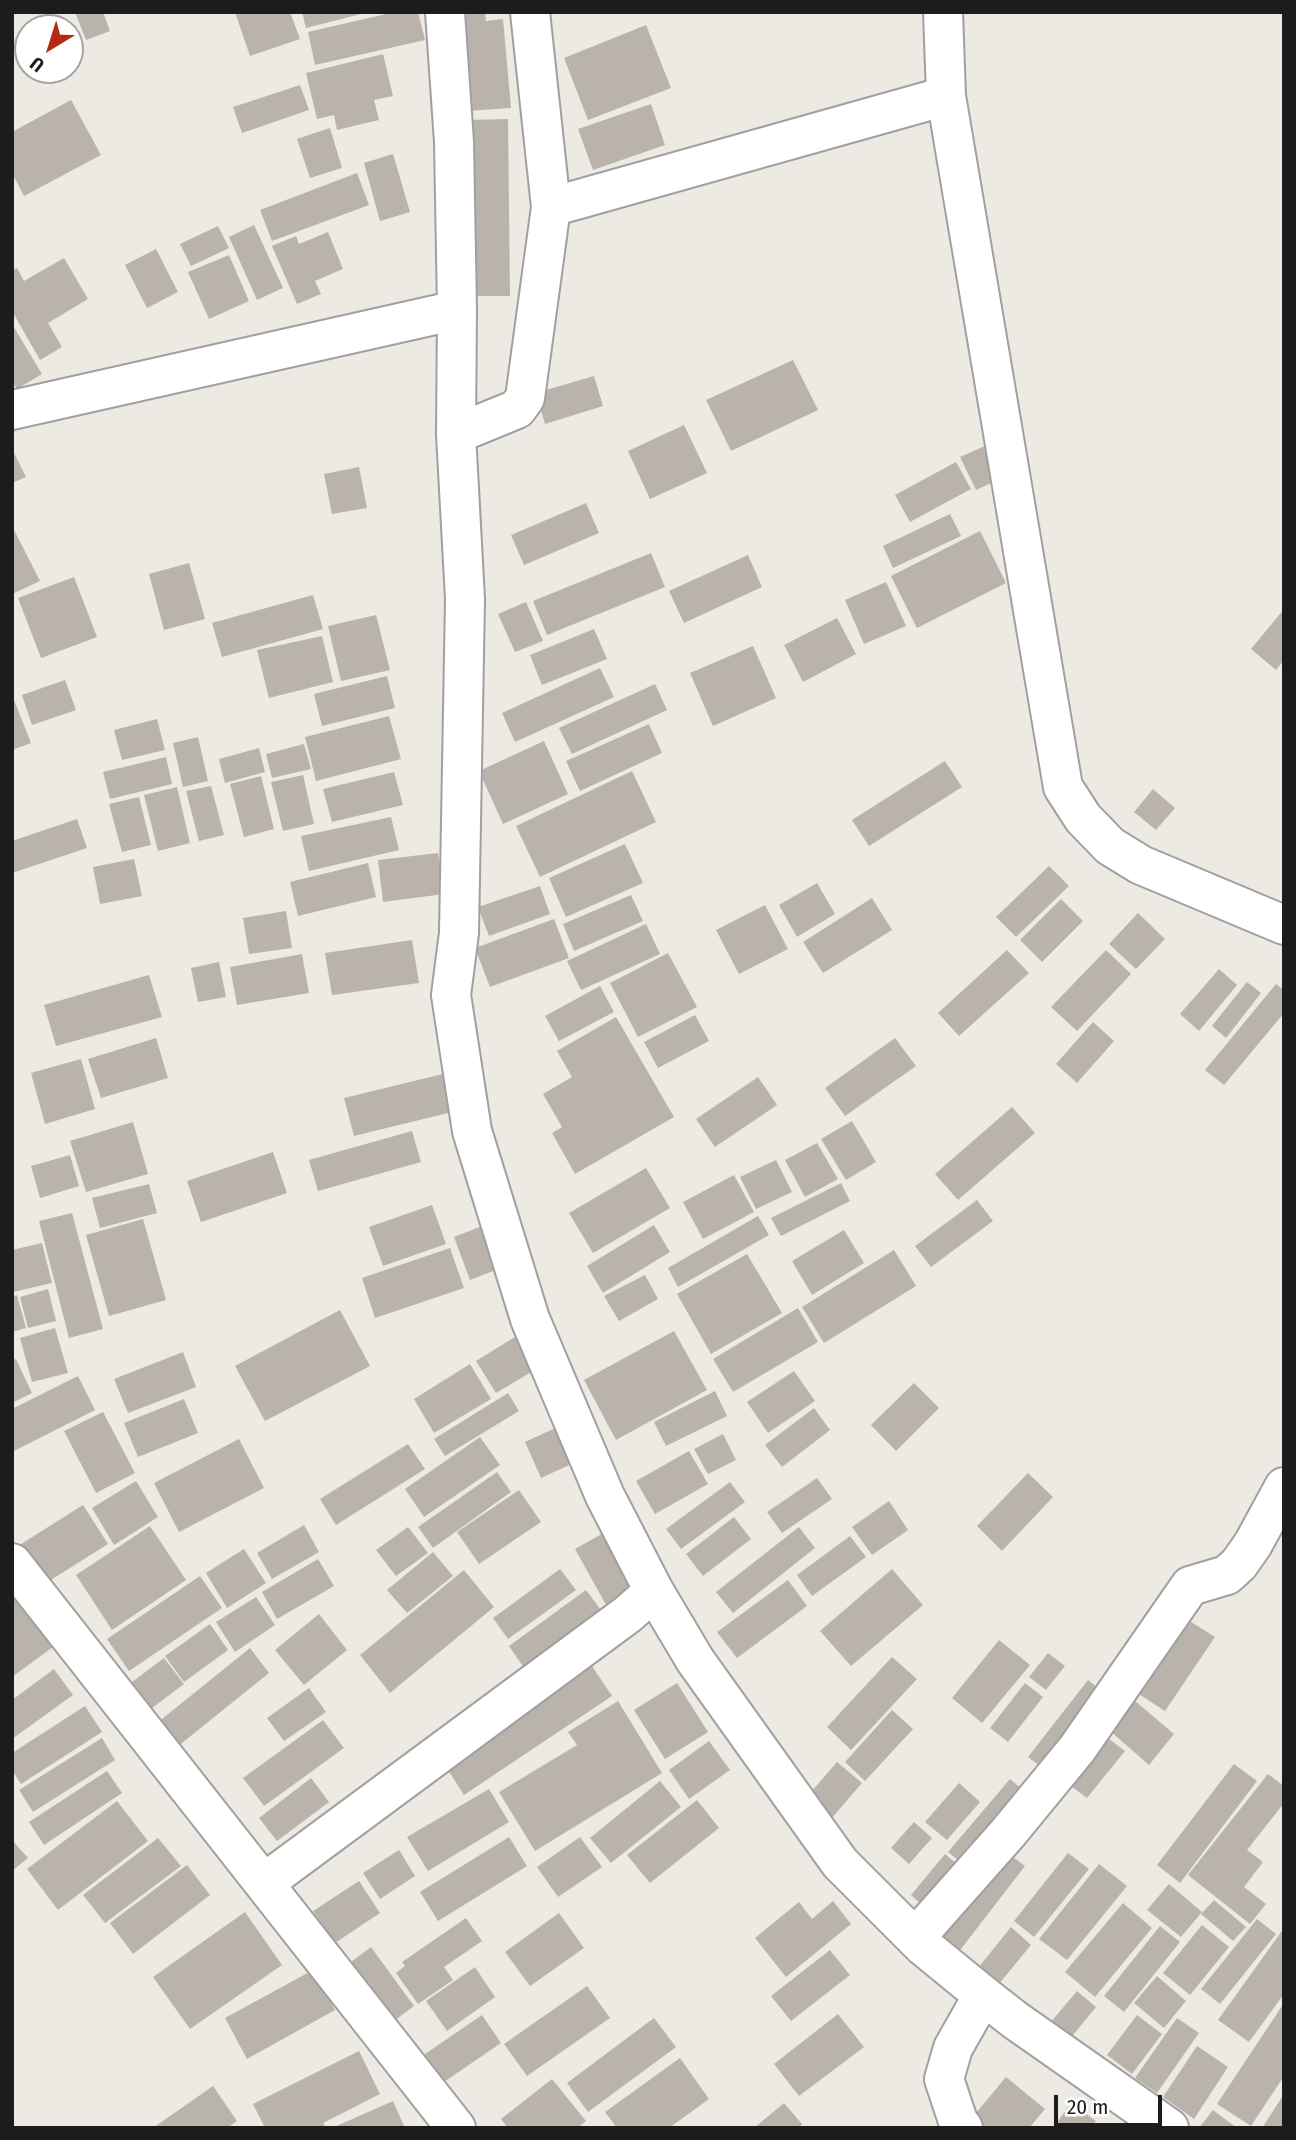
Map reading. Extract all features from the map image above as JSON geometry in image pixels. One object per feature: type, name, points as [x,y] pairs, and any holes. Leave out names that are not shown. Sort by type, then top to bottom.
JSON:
[{"type":"street","points":[[444,12],[454,142],[456,434],[465,599],[458,933],[451,995],[472,1131],[530,1319],[605,1496],[654,1591],[695,1660],[840,1863],[915,1938],[1015,2020],[1169,2128]]},
{"type":"street","points":[[456,434],[517,409],[526,398],[551,207],[530,12]]},
{"type":"street","points":[[943,12],[946,96],[1063,787],[1083,818],[1110,846],[1141,865],[1284,925]]},
{"type":"street","points":[[551,207],[946,96]]},
{"type":"street","points":[[12,410],[457,310]]},
{"type":"street","points":[[915,1938],[1008,1833],[1077,1749],[1190,1586],[1227,1575],[1239,1564],[1284,1487]]},
{"type":"street","points":[[12,1563],[456,2128]]},
{"type":"street","points":[[264,1883],[628,1614],[654,1591]]},
{"type":"street","points":[[963,2128],[958,2121],[944,2079],[953,2048],[983,1994]]},
{"type":"building","points":[[75,12],[103,12],[110,31],[86,40],[84,14]]},
{"type":"building","points":[[235,12],[290,12],[300,39],[250,56]]},
{"type":"building","points":[[302,12],[365,12],[365,13],[306,28]]},
{"type":"building","points":[[395,12],[418,12],[425,40],[315,65],[308,32]]},
{"type":"building","points":[[458,12],[485,12],[486,21],[503,19],[511,108],[466,111]]},
{"type":"building","points":[[646,25],[671,88],[588,120],[564,58]]},
{"type":"building","points":[[383,54],[393,96],[374,100],[379,120],[337,130],[334,115],[317,119],[306,73]]},
{"type":"building","points":[[300,85],[309,110],[242,133],[233,107]]},
{"type":"building","points":[[71,100],[101,155],[24,196],[12,173],[12,132]]},
{"type":"building","points":[[651,104],[665,145],[593,170],[578,129]]},
{"type":"building","points":[[508,119],[510,296],[470,296],[469,120]]},
{"type":"building","points":[[330,128],[342,168],[310,178],[297,139]]},
{"type":"building","points":[[393,154],[410,212],[380,221],[364,163]]},
{"type":"building","points":[[357,173],[369,205],[272,241],[260,210]]},
{"type":"building","points":[[254,225],[283,288],[257,300],[229,237]]},
{"type":"building","points":[[218,226],[229,248],[191,266],[180,244]]},
{"type":"building","points":[[328,232],[343,269],[315,281],[321,294],[297,304],[272,246],[296,236],[299,244]]},
{"type":"building","points":[[156,249],[178,292],[147,308],[125,265]]},
{"type":"building","points":[[229,255],[249,301],[209,319],[188,272]]},
{"type":"building","points":[[64,258],[88,299],[48,323],[62,347],[40,360],[12,311],[12,271],[17,268],[24,281]]},
{"type":"building","points":[[12,324],[42,374],[17,389],[12,381]]},
{"type":"building","points":[[793,360],[818,410],[731,451],[706,400]]},
{"type":"building","points":[[594,376],[603,406],[545,424],[536,393]]},
{"type":"building","points":[[684,425],[707,473],[650,499],[628,451]]},
{"type":"building","points":[[985,446],[1000,479],[976,490],[960,457]]},
{"type":"building","points":[[12,449],[26,477],[12,483]]},
{"type":"building","points":[[956,462],[971,489],[910,522],[895,495]]},
{"type":"building","points":[[359,467],[367,508],[332,514],[324,474]]},
{"type":"building","points":[[586,503],[599,533],[524,565],[511,535]]},
{"type":"building","points":[[950,514],[961,536],[893,568],[883,546]]},
{"type":"building","points":[[12,526],[40,581],[12,594]]},
{"type":"building","points":[[980,531],[1006,583],[917,628],[891,576]]},
{"type":"building","points":[[651,553],[665,587],[547,635],[533,601]]},
{"type":"building","points":[[748,555],[762,587],[684,623],[669,591]]},
{"type":"building","points":[[189,563],[205,619],[164,630],[149,574]]},
{"type":"building","points":[[74,577],[97,637],[41,658],[18,598]]},
{"type":"building","points":[[886,582],[906,626],[864,644],[845,600]]},
{"type":"building","points":[[313,595],[323,629],[222,657],[212,623]]},
{"type":"building","points":[[526,602],[543,641],[515,652],[498,614]]},
{"type":"building","points":[[1284,609],[1284,660],[1276,670],[1251,649]]},
{"type":"building","points":[[376,615],[390,670],[341,681],[328,626]]},
{"type":"building","points":[[837,618],[856,654],[803,682],[784,645]]},
{"type":"building","points":[[594,629],[607,659],[542,685],[530,655]]},
{"type":"building","points":[[322,636],[333,682],[269,698],[257,650]]},
{"type":"building","points":[[753,646],[776,698],[713,726],[690,673]]},
{"type":"building","points":[[600,668],[614,697],[515,742],[502,713]]},
{"type":"building","points":[[387,676],[395,708],[322,726],[314,694]]},
{"type":"building","points":[[65,680],[76,710],[32,725],[22,695]]},
{"type":"building","points":[[655,684],[667,710],[572,754],[559,728]]},
{"type":"building","points":[[14,700],[31,743],[12,750],[12,701]]},
{"type":"building","points":[[389,716],[401,759],[316,781],[305,737]]},
{"type":"building","points":[[157,719],[165,750],[122,760],[114,730]]},
{"type":"building","points":[[649,724],[662,753],[580,791],[566,761]]},
{"type":"building","points":[[198,737],[208,781],[183,787],[173,743]]},
{"type":"building","points":[[544,741],[568,794],[503,824],[479,771]]},
{"type":"building","points":[[304,744],[311,769],[272,778],[266,754]]},
{"type":"building","points":[[259,748],[265,772],[225,783],[219,759]]},
{"type":"building","points":[[166,757],[172,784],[110,799],[103,772]]},
{"type":"building","points":[[945,761],[962,787],[869,846],[852,820]]},
{"type":"building","points":[[632,771],[656,822],[540,877],[516,826]]},
{"type":"building","points":[[394,772],[403,805],[332,822],[323,789]]},
{"type":"building","points":[[303,775],[314,824],[283,831],[271,782]]},
{"type":"building","points":[[261,776],[274,829],[244,837],[230,784]]},
{"type":"building","points":[[211,786],[224,835],[199,841],[186,791]]},
{"type":"building","points":[[177,787],[190,843],[158,851],[144,795]]},
{"type":"building","points":[[1153,789],[1175,808],[1156,830],[1134,812]]},
{"type":"building","points":[[139,797],[151,845],[122,852],[109,804]]},
{"type":"building","points":[[391,817],[399,850],[309,871],[301,836]]},
{"type":"building","points":[[77,819],[87,848],[12,873],[12,841]]},
{"type":"building","points":[[625,844],[643,883],[566,917],[549,878]]},
{"type":"building","points":[[438,853],[444,894],[383,902],[378,860]]},
{"type":"building","points":[[134,859],[142,896],[100,904],[93,867]]},
{"type":"building","points":[[368,863],[376,897],[298,916],[290,882]]},
{"type":"building","points":[[1049,866],[1069,886],[1016,937],[996,917]]},
{"type":"building","points":[[817,883],[835,914],[797,937],[779,905]]},
{"type":"building","points":[[540,886],[550,914],[489,936],[478,907]]},
{"type":"building","points":[[631,895],[643,921],[574,951],[563,924]]},
{"type":"building","points":[[872,898],[892,930],[823,973],[803,942]]},
{"type":"building","points":[[1061,899],[1083,921],[1042,962],[1020,940]]},
{"type":"building","points":[[765,905],[788,949],[739,974],[716,930]]},
{"type":"building","points":[[286,911],[292,948],[249,954],[243,918]]},
{"type":"building","points":[[1138,913],[1165,939],[1136,969],[1109,944]]},
{"type":"building","points":[[554,919],[569,958],[490,987],[475,948]]},
{"type":"building","points":[[646,924],[660,954],[581,990],[567,961]]},
{"type":"building","points":[[412,940],[419,983],[332,995],[325,953]]},
{"type":"building","points":[[1007,950],[1029,973],[959,1036],[938,1013]]},
{"type":"building","points":[[1106,950],[1131,974],[1077,1031],[1051,1007]]},
{"type":"building","points":[[668,953],[697,1007],[638,1037],[610,983]]},
{"type":"building","points":[[302,954],[309,993],[237,1005],[230,967]]},
{"type":"building","points":[[219,962],[226,997],[198,1002],[191,968]]},
{"type":"building","points":[[1219,969],[1237,985],[1199,1031],[1180,1014]]},
{"type":"building","points":[[149,975],[162,1017],[56,1046],[44,1005]]},
{"type":"building","points":[[1247,982],[1261,993],[1226,1038],[1212,1026]]},
{"type":"building","points":[[1276,984],[1284,990],[1284,1013],[1224,1085],[1205,1070]]},
{"type":"building","points":[[600,986],[614,1012],[559,1041],[545,1016]]},
{"type":"building","points":[[695,1015],[709,1041],[658,1068],[644,1042]]},
{"type":"building","points":[[616,1017],[674,1117],[575,1174],[552,1133],[562,1127],[543,1094],[572,1077],[557,1051]]},
{"type":"building","points":[[1093,1022],[1114,1041],[1077,1083],[1056,1064]]},
{"type":"building","points":[[156,1038],[168,1078],[101,1098],[88,1059]]},
{"type":"building","points":[[895,1038],[916,1066],[845,1116],[825,1088]]},
{"type":"building","points":[[81,1059],[95,1109],[45,1124],[31,1073]]},
{"type":"building","points":[[451,1072],[460,1110],[354,1136],[344,1098]]},
{"type":"building","points":[[758,1077],[777,1105],[715,1147],[696,1119]]},
{"type":"building","points":[[1012,1107],[1035,1133],[958,1200],[935,1174]]},
{"type":"building","points":[[852,1121],[876,1162],[846,1180],[821,1139]]},
{"type":"building","points":[[133,1122],[148,1174],[86,1192],[70,1141]]},
{"type":"building","points":[[412,1131],[421,1162],[318,1191],[309,1160]]},
{"type":"building","points":[[817,1143],[838,1179],[805,1197],[785,1160]]},
{"type":"building","points":[[273,1152],[287,1193],[201,1222],[187,1181]]},
{"type":"building","points":[[70,1155],[79,1186],[40,1198],[31,1166]]},
{"type":"building","points":[[776,1160],[792,1192],[756,1209],[740,1177]]},
{"type":"building","points":[[646,1168],[670,1208],[593,1253],[569,1213]]},
{"type":"building","points":[[734,1175],[754,1212],[703,1239],[683,1202]]},
{"type":"building","points":[[841,1183],[850,1201],[781,1236],[771,1218]]},
{"type":"building","points":[[149,1184],[157,1213],[100,1228],[92,1198]]},
{"type":"building","points":[[977,1200],[993,1221],[931,1267],[915,1246]]},
{"type":"building","points":[[432,1205],[446,1244],[383,1266],[369,1227]]},
{"type":"building","points":[[72,1213],[103,1329],[69,1338],[39,1221]]},
{"type":"building","points":[[758,1216],[769,1235],[678,1287],[668,1268]]},
{"type":"building","points":[[143,1219],[166,1300],[109,1316],[86,1235]]},
{"type":"building","points":[[490,1223],[506,1266],[470,1280],[454,1237]]},
{"type":"building","points":[[654,1225],[670,1252],[603,1293],[587,1266]]},
{"type":"building","points":[[844,1230],[864,1263],[812,1295],[792,1261]]},
{"type":"building","points":[[42,1243],[52,1283],[13,1292],[12,1250]]},
{"type":"building","points":[[450,1248],[464,1288],[375,1318],[362,1278]]},
{"type":"building","points":[[894,1250],[916,1286],[824,1343],[802,1307]]},
{"type":"building","points":[[747,1254],[782,1313],[711,1354],[677,1294]]},
{"type":"building","points":[[645,1275],[658,1299],[619,1321],[604,1296]]},
{"type":"building","points":[[48,1289],[56,1321],[28,1328],[20,1297]]},
{"type":"building","points":[[17,1295],[26,1328],[12,1332],[12,1297]]},
{"type":"building","points":[[798,1308],[818,1342],[733,1392],[713,1359]]},
{"type":"building","points":[[340,1310],[370,1366],[265,1421],[235,1366]]},
{"type":"building","points":[[55,1328],[68,1373],[32,1382],[20,1338]]},
{"type":"building","points":[[674,1331],[707,1390],[616,1440],[584,1380]]},
{"type":"building","points":[[523,1332],[543,1365],[496,1393],[476,1361]]},
{"type":"building","points":[[183,1352],[196,1387],[128,1413],[114,1379]]},
{"type":"building","points":[[16,1359],[32,1393],[12,1403],[12,1361]]},
{"type":"building","points":[[470,1364],[491,1399],[434,1433],[414,1399]]},
{"type":"building","points":[[794,1371],[815,1401],[768,1433],[747,1402]]},
{"type":"building","points":[[78,1376],[95,1410],[12,1452],[12,1409]]},
{"type":"building","points":[[914,1383],[939,1408],[896,1451],[871,1425]]},
{"type":"building","points":[[715,1391],[727,1416],[666,1446],[654,1422]]},
{"type":"building","points":[[508,1393],[519,1411],[445,1456],[434,1439]]},
{"type":"building","points":[[184,1399],[198,1433],[138,1457],[124,1423]]},
{"type":"building","points":[[814,1408],[830,1430],[782,1467],[765,1445]]},
{"type":"building","points":[[103,1412],[135,1473],[96,1493],[64,1431]]},
{"type":"building","points":[[562,1425],[578,1461],[541,1478],[525,1442]]},
{"type":"building","points":[[723,1434],[736,1460],[708,1474],[694,1449]]},
{"type":"building","points":[[480,1437],[500,1465],[424,1517],[405,1489]]},
{"type":"building","points":[[239,1439],[264,1488],[179,1532],[154,1483]]},
{"type":"building","points":[[408,1444],[425,1469],[336,1525],[320,1499]]},
{"type":"building","points":[[689,1451],[708,1484],[655,1514],[636,1481]]},
{"type":"building","points":[[497,1472],[511,1492],[433,1548],[418,1527]]},
{"type":"building","points":[[1028,1473],[1053,1497],[1002,1551],[977,1526]]},
{"type":"building","points":[[817,1478],[832,1499],[782,1533],[767,1512]]},
{"type":"building","points":[[136,1481],[158,1517],[114,1545],[92,1508]]},
{"type":"building","points":[[730,1482],[745,1502],[681,1549],[666,1529]]},
{"type":"building","points":[[519,1490],[541,1522],[479,1564],[457,1532]]},
{"type":"building","points":[[889,1501],[908,1530],[872,1555],[852,1527]]},
{"type":"building","points":[[83,1505],[108,1544],[43,1585],[18,1546]]},
{"type":"building","points":[[734,1517],[751,1539],[703,1576],[686,1554]]},
{"type":"building","points":[[304,1525],[319,1552],[272,1579],[257,1553]]},
{"type":"building","points":[[150,1526],[186,1580],[112,1630],[76,1575]]},
{"type":"building","points":[[408,1527],[428,1553],[396,1576],[376,1550]]},
{"type":"building","points":[[799,1527],[815,1548],[733,1613],[716,1592]]},
{"type":"building","points":[[607,1531],[642,1593],[610,1612],[575,1549]]},
{"type":"building","points":[[850,1536],[866,1557],[812,1596],[797,1575]]},
{"type":"building","points":[[244,1549],[266,1583],[227,1608],[206,1573]]},
{"type":"building","points":[[433,1552],[453,1576],[407,1613],[387,1590]]},
{"type":"building","points":[[318,1559],[334,1586],[277,1619],[262,1592]]},
{"type":"building","points":[[560,1569],[576,1590],[508,1639],[493,1618]]},
{"type":"building","points":[[892,1569],[923,1605],[851,1666],[820,1631]]},
{"type":"building","points":[[464,1570],[494,1607],[390,1693],[360,1655]]},
{"type":"building","points":[[200,1576],[222,1608],[129,1671],[107,1639]]},
{"type":"building","points":[[788,1580],[807,1606],[737,1658],[717,1632]]},
{"type":"building","points":[[586,1590],[610,1622],[531,1678],[509,1646]]},
{"type":"building","points":[[16,1597],[53,1647],[12,1677],[12,1600]]},
{"type":"building","points":[[256,1597],[275,1625],[235,1652],[216,1622]]},
{"type":"building","points":[[319,1614],[347,1650],[304,1685],[275,1650]]},
{"type":"building","points":[[1180,1615],[1215,1637],[1165,1711],[1131,1689]]},
{"type":"building","points":[[210,1624],[228,1650],[184,1682],[165,1656]]},
{"type":"building","points":[[999,1640],[1030,1665],[982,1723],[952,1698]]},
{"type":"building","points":[[250,1648],[269,1673],[177,1747],[157,1723]]},
{"type":"building","points":[[1048,1653],[1065,1666],[1046,1690],[1029,1677]]},
{"type":"building","points":[[586,1657],[612,1696],[464,1795],[439,1756]]},
{"type":"building","points":[[892,1657],[917,1679],[851,1750],[827,1727]]},
{"type":"building","points":[[164,1658],[184,1684],[152,1708],[132,1682]]},
{"type":"building","points":[[54,1669],[73,1695],[12,1739],[12,1700]]},
{"type":"building","points":[[1088,1680],[1108,1696],[1048,1772],[1028,1757]]},
{"type":"building","points":[[677,1683],[708,1732],[665,1759],[634,1710]]},
{"type":"building","points":[[1025,1683],[1043,1697],[1008,1742],[990,1728]]},
{"type":"building","points":[[309,1688],[326,1712],[284,1741],[267,1718]]},
{"type":"building","points":[[1134,1700],[1174,1734],[1149,1765],[1109,1730]]},
{"type":"building","points":[[618,1701],[662,1773],[535,1851],[499,1792],[577,1745],[568,1732]]},
{"type":"building","points":[[85,1706],[102,1732],[21,1784],[12,1770],[12,1753]]},
{"type":"building","points":[[892,1710],[913,1729],[865,1781],[845,1762]]},
{"type":"building","points":[[323,1720],[344,1748],[264,1806],[243,1778]]},
{"type":"building","points":[[1105,1736],[1125,1751],[1087,1798],[1067,1783]]},
{"type":"building","points":[[102,1738],[115,1760],[33,1812],[19,1790]]},
{"type":"building","points":[[709,1741],[730,1770],[689,1799],[669,1770]]},
{"type":"building","points":[[837,1762],[862,1783],[831,1819],[806,1798]]},
{"type":"building","points":[[1234,1764],[1257,1781],[1180,1883],[1157,1865]]},
{"type":"building","points":[[107,1771],[122,1793],[44,1845],[29,1822]]},
{"type":"building","points":[[1268,1774],[1284,1786],[1284,1803],[1247,1850],[1263,1862],[1244,1887],[1266,1904],[1250,1924],[1188,1875]]},
{"type":"building","points":[[311,1778],[329,1802],[277,1841],[259,1818]]},
{"type":"building","points":[[1010,1779],[1030,1796],[969,1869],[948,1852]]},
{"type":"building","points":[[660,1781],[681,1807],[611,1863],[590,1838]]},
{"type":"building","points":[[959,1783],[980,1802],[947,1840],[925,1822]]},
{"type":"building","points":[[489,1789],[509,1822],[428,1871],[407,1837]]},
{"type":"building","points":[[697,1800],[719,1828],[650,1883],[627,1855]]},
{"type":"building","points":[[117,1801],[148,1841],[58,1910],[27,1869]]},
{"type":"building","points":[[914,1822],[932,1838],[909,1864],[891,1848]]},
{"type":"building","points":[[509,1837],[527,1866],[438,1921],[420,1892]]},
{"type":"building","points":[[580,1837],[602,1867],[558,1897],[537,1867]]},
{"type":"building","points":[[158,1838],[181,1866],[105,1923],[83,1895]]},
{"type":"building","points":[[12,1840],[28,1858],[12,1871]]},
{"type":"building","points":[[1002,1849],[1025,1866],[954,1958],[931,1940]]},
{"type":"building","points":[[399,1850],[415,1876],[380,1899],[363,1873]]},
{"type":"building","points":[[1068,1853],[1089,1869],[1034,1937],[1014,1921]]},
{"type":"building","points":[[945,1854],[964,1870],[929,1911],[911,1895]]},
{"type":"building","points":[[1099,1864],[1127,1886],[1067,1960],[1039,1939]]},
{"type":"building","points":[[187,1865],[210,1895],[133,1954],[110,1923]]},
{"type":"building","points":[[359,1881],[380,1913],[335,1943],[313,1911]]},
{"type":"building","points":[[1169,1884],[1202,1912],[1181,1937],[1147,1910]]},
{"type":"building","points":[[1214,1900],[1246,1927],[1233,1941],[1201,1914]]},
{"type":"building","points":[[833,1901],[851,1924],[786,1977],[755,1938],[799,1902],[812,1919]]},
{"type":"building","points":[[1123,1903],[1152,1928],[1095,1997],[1065,1972]]},
{"type":"building","points":[[245,1912],[282,1965],[190,2029],[153,1977]]},
{"type":"building","points":[[559,1913],[584,1948],[530,1986],[505,1952]]},
{"type":"building","points":[[466,1918],[482,1941],[444,1967],[453,1980],[418,2004],[396,1973],[405,1966],[402,1962]]},
{"type":"building","points":[[1257,1919],[1276,1934],[1220,2004],[1201,1989]]},
{"type":"building","points":[[1202,1925],[1229,1947],[1190,1995],[1163,1973]]},
{"type":"building","points":[[1160,1926],[1180,1942],[1124,2012],[1104,1996]]},
{"type":"building","points":[[1011,1927],[1031,1945],[998,1985],[978,1968]]},
{"type":"building","points":[[1284,1928],[1284,1994],[1249,2042],[1218,2020]]},
{"type":"building","points":[[371,1947],[414,2006],[386,2027],[343,1968]]},
{"type":"building","points":[[830,1950],[850,1975],[791,2021],[771,1996]]},
{"type":"building","points":[[475,1967],[495,1997],[447,2031],[426,2001]]},
{"type":"building","points":[[313,1970],[335,2010],[247,2059],[225,2018]]},
{"type":"building","points":[[1157,1976],[1186,2001],[1164,2028],[1134,2003]]},
{"type":"building","points":[[587,1986],[610,2018],[527,2076],[504,2044]]},
{"type":"building","points":[[1077,1991],[1096,2007],[1064,2046],[1044,2030]]},
{"type":"building","points":[[1284,2003],[1284,2076],[1251,2126],[1217,2104]]},
{"type":"building","points":[[838,2014],[864,2047],[799,2096],[774,2064]]},
{"type":"building","points":[[482,2015],[501,2043],[444,2082],[425,2054]]},
{"type":"building","points":[[1137,2015],[1162,2034],[1132,2074],[1107,2055]]},
{"type":"building","points":[[654,2018],[676,2047],[588,2112],[567,2083]]},
{"type":"building","points":[[1177,2018],[1199,2033],[1157,2093],[1135,2078]]},
{"type":"building","points":[[1197,2046],[1228,2067],[1194,2119],[1163,2097]]},
{"type":"building","points":[[359,2051],[380,2094],[323,2123],[325,2125],[320,2128],[265,2128],[253,2104]]},
{"type":"building","points":[[680,2058],[709,2099],[669,2128],[617,2128],[605,2112]]},
{"type":"building","points":[[1006,2077],[1045,2109],[1029,2128],[981,2128],[971,2119]]},
{"type":"building","points":[[552,2079],[586,2121],[577,2128],[508,2128],[501,2119]]},
{"type":"building","points":[[213,2086],[237,2121],[227,2128],[153,2128]]},
{"type":"building","points":[[1284,2094],[1284,2128],[1262,2128]]},
{"type":"building","points":[[393,2101],[404,2126],[332,2128]]},
{"type":"building","points":[[784,2103],[802,2124],[798,2128],[754,2128]]},
{"type":"building","points":[[1071,2103],[1096,2121],[1090,2128],[1053,2128]]},
{"type":"building","points":[[1213,2110],[1237,2128],[1199,2128]]}]
